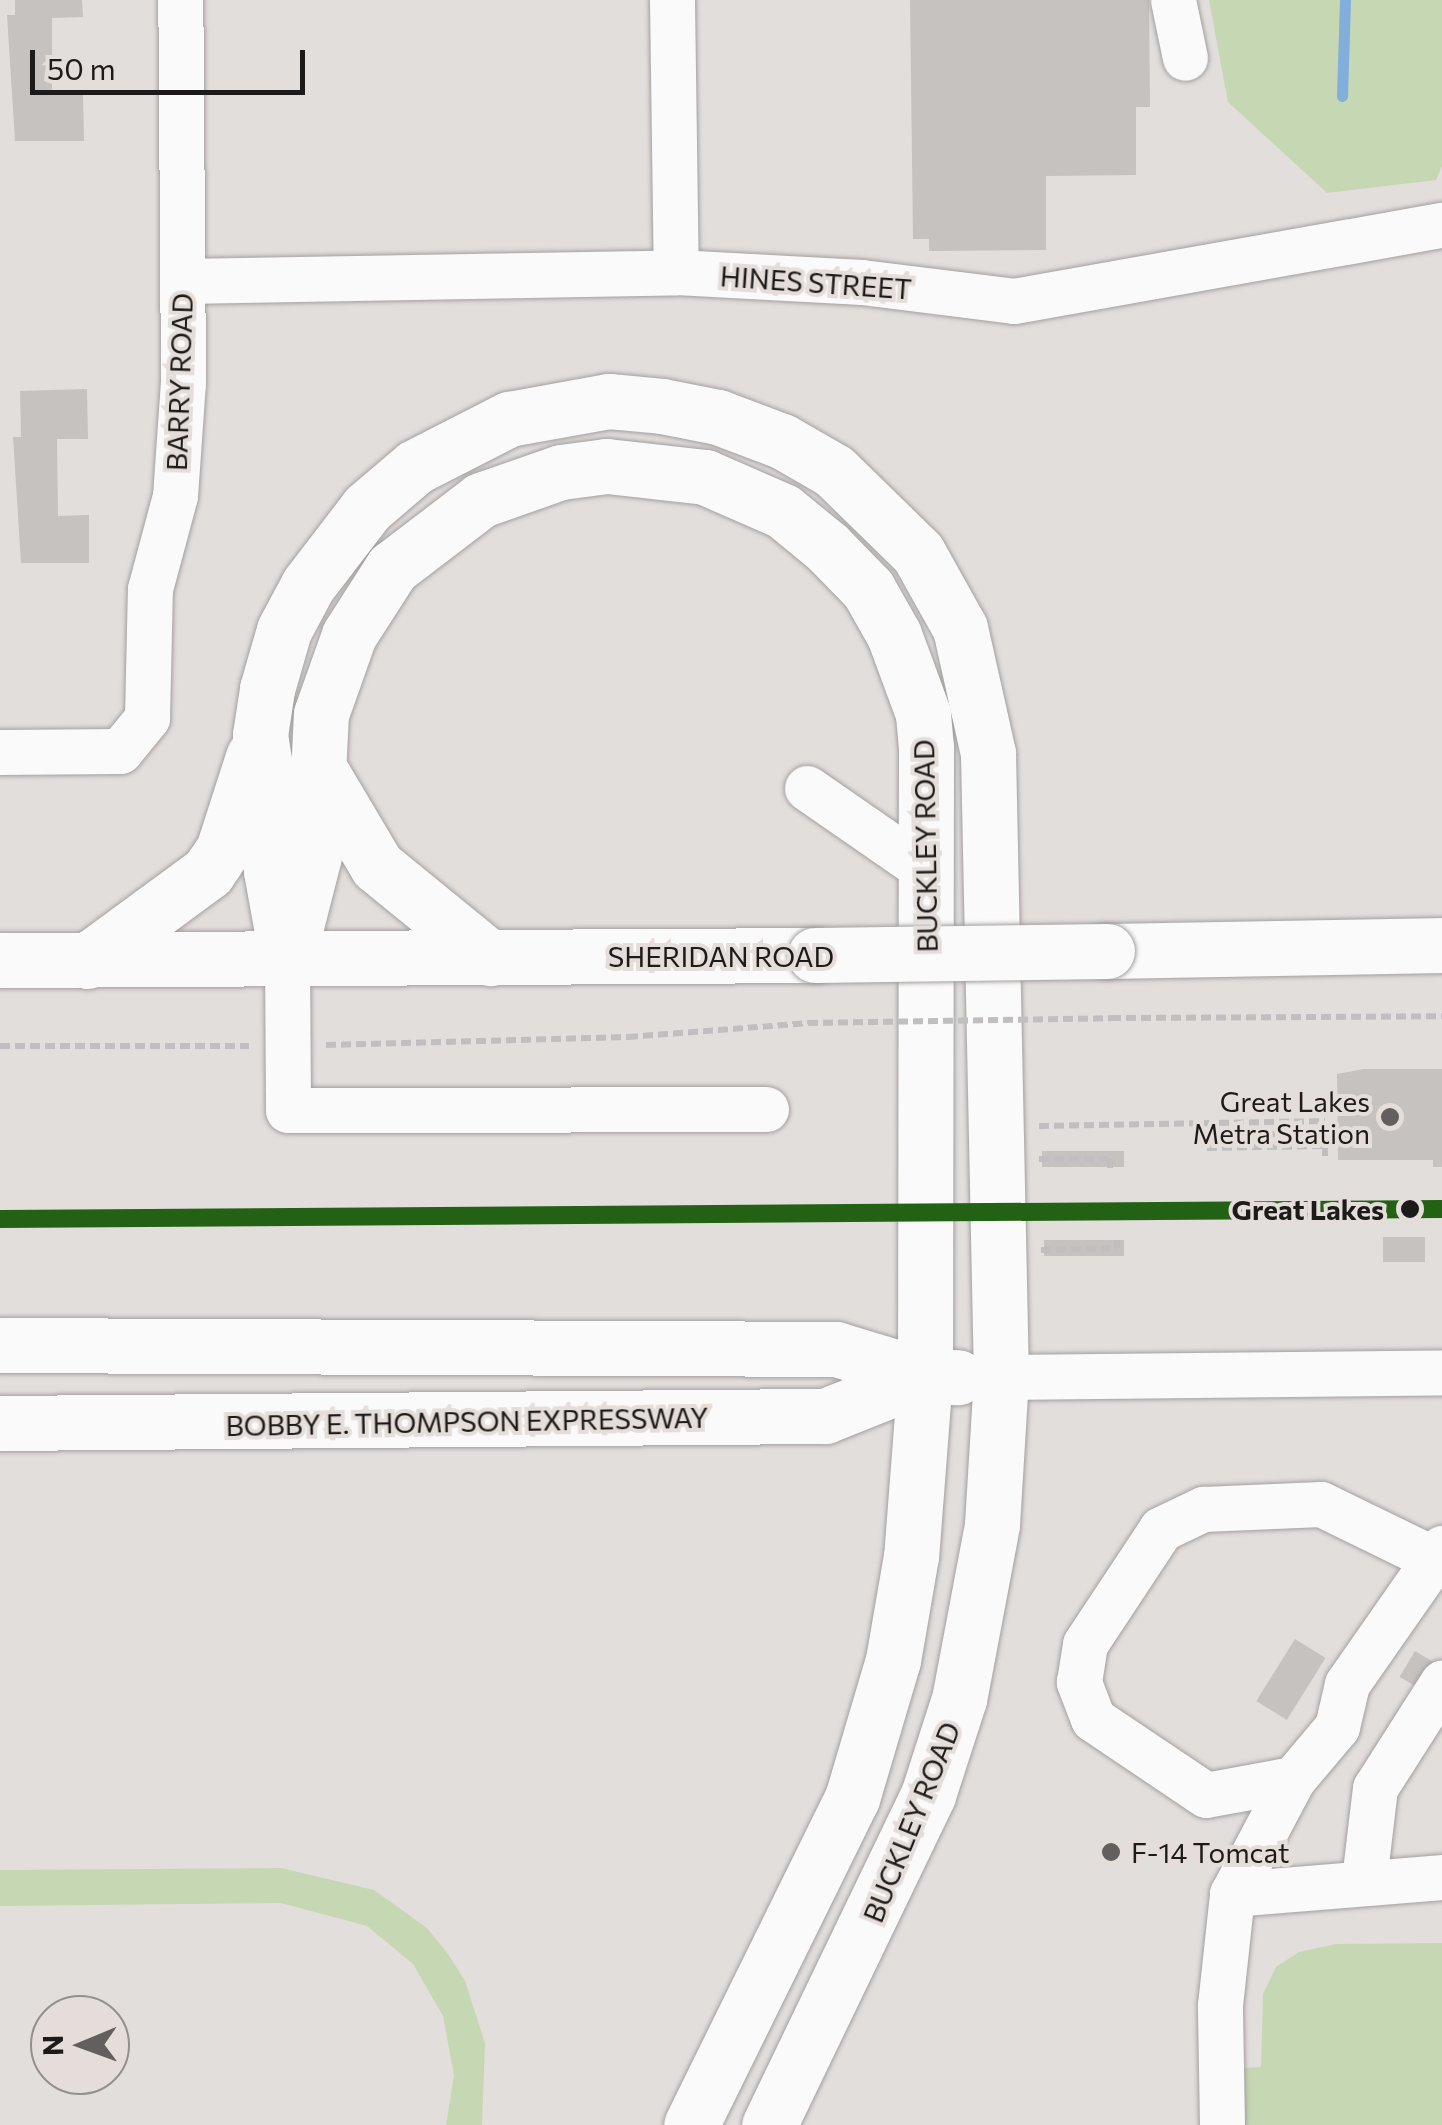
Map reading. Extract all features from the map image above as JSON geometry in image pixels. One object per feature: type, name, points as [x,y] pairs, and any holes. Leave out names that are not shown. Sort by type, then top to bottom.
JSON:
[{"type":"main road","name":"BUCKLEY ROAD","points":[[287,959],[271,871],[260,735],[284,630],[337,542],[415,468],[510,419],[609,401],[718,417],[834,471],[877,508],[918,553],[960,628],[988,753],[1001,1377],[992,1525],[960,1699],[888,1888],[770,2125]]},
{"type":"main road","name":"BUCKLEY ROAD","points":[[287,959],[314,856],[316,763],[322,714],[349,634],[412,548],[481,500],[523,482],[607,466],[653,467],[706,477],[783,511],[868,589],[908,666],[923,714],[927,871],[925,1376],[905,1598],[870,1750],[780,1950],[691,2125]]},
{"type":"main road","points":[[87,961],[208,872],[238,812],[260,735]]},
{"type":"main road","points":[[316,763],[377,866],[490,958]]},
{"type":"main road","name":"SHERIDAN ROAD","points":[[0,960],[1107,952],[1442,945]]},
{"type":"main road","name":"BOBBY E. THOMPSON EXPRESSWAY","points":[[0,1345],[836,1349],[925,1376],[1001,1377]]},
{"type":"main road","name":"BOBBY E. THOMPSON EXPRESSWAY","points":[[0,1423],[826,1416],[925,1376]]},
{"type":"street","name":"BARRY ROAD","points":[[0,752],[120,751],[147,718],[150,589],[175,496],[183,281],[180,0]]},
{"type":"street","points":[[672,0],[676,272]]},
{"type":"street","points":[[1174,0],[1185,58]]},
{"type":"street","name":"HINES STREET","points":[[183,281],[676,272],[862,282],[1014,301],[1442,225]]},
{"type":"street","points":[[807,788],[927,871]]},
{"type":"street","points":[[287,959],[288,1110],[766,1109]]},
{"type":"street","points":[[1001,1377],[1442,1372]]},
{"type":"street","points":[[1222,2125],[1220,2005],[1232,1894],[1293,1778],[1337,1727],[1347,1684],[1439,1564],[1321,1504],[1203,1509],[1161,1529],[1085,1644],[1078,1682],[1093,1719],[1206,1794],[1293,1778]]},
{"type":"street","points":[[1364,1880],[1375,1788],[1442,1683]]},
{"type":"street","points":[[1232,1894],[1364,1880],[1442,1877]]},
{"type":"path","points":[[323,1045],[628,1037],[808,1023],[1442,1016]]},
{"type":"path","points":[[0,1046],[248,1046]]},
{"type":"path","points":[[1028,1126],[1325,1121],[1326,1134],[1207,1136],[1207,1148],[1325,1146],[1326,1161]]},
{"type":"path","points":[[1028,1159],[1110,1158],[1110,1168]]},
{"type":"path","points":[[1030,1250],[1117,1248],[1117,1240]]},
{"type":"green space","points":[[1209,0],[1442,0],[1442,166],[1436,180],[1327,193],[1228,102]]},
{"type":"green space","points":[[281,1868],[374,1890],[427,1928],[448,1954],[465,1981],[485,2043],[482,2125],[446,2125],[454,2075],[443,2016],[413,1964],[367,1926],[281,1903],[0,1906],[0,1870]]},
{"type":"green space","points":[[1442,1943],[1442,2125],[1243,2125],[1243,2068],[1261,2067],[1263,1994],[1276,1967],[1299,1952],[1336,1944]]},
{"type":"building","points":[[15,0],[82,0],[83,17],[52,18],[52,94],[83,94],[84,141],[15,141],[7,15],[15,15]]},
{"type":"building","points":[[910,0],[1149,0],[1150,107],[1136,107],[1136,175],[1046,176],[1046,250],[929,251],[929,239],[913,239]]},
{"type":"building","points":[[87,389],[88,439],[57,439],[58,516],[89,515],[89,563],[21,563],[13,437],[21,437],[20,391]]},
{"type":"building","name":"Great Lakes Metra Station","points":[[1364,1069],[1442,1069],[1442,1167],[1433,1167],[1433,1160],[1338,1160],[1337,1074]]},
{"type":"building","points":[[1042,1151],[1124,1151],[1124,1167],[1042,1167]]},
{"type":"building","points":[[1383,1237],[1425,1237],[1425,1262],[1383,1262]]},
{"type":"building","points":[[1044,1240],[1124,1240],[1124,1256],[1044,1256]]},
{"type":"building","points":[[1295,1639],[1326,1658],[1287,1720],[1256,1701]]},
{"type":"building","points":[[1415,1651],[1435,1663],[1419,1689],[1400,1677]]},
{"type":"waterway","points":[[1342,96],[1345,0]]},
{"type":"transit line","points":[[0,1219],[1442,1209]]},
{"type":"place","name":"Great Lakes Metra Station","points":[[1390,1117]]},
{"type":"place","name":"Great Lakes","points":[[1410,1209]]},
{"type":"place","name":"F-14 Tomcat","points":[[1111,1852]]}]
